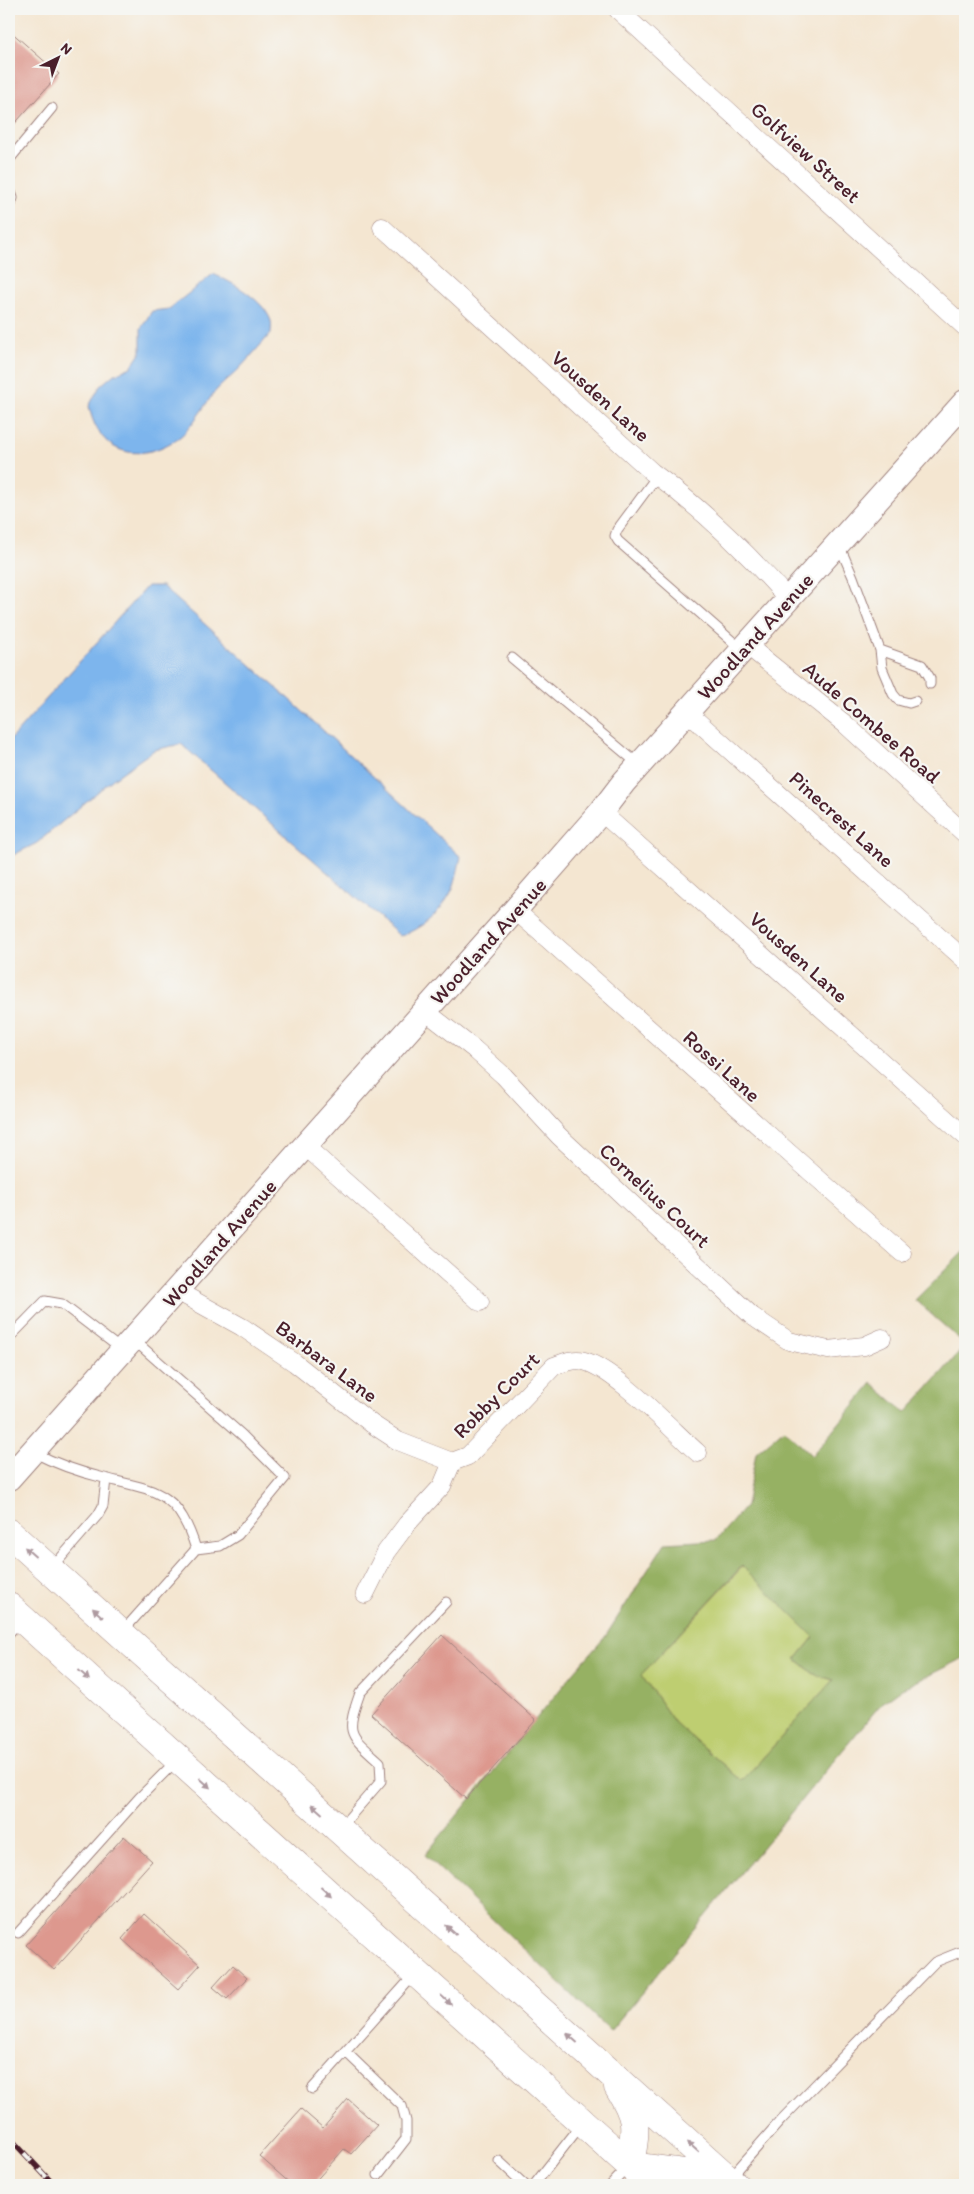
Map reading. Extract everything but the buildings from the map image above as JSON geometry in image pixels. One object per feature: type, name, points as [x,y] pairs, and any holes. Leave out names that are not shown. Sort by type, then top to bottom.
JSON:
[{"type":"main road","points":[[9,1533],[731,2183]]},
{"type":"main road","points":[[9,1588],[56,1650]]},
{"type":"main road","points":[[13,1620],[56,1650],[652,2185]]},
{"type":"main road","points":[[606,2070],[634,2116],[634,2137],[630,2166]]},
{"type":"main road","points":[[630,2166],[731,2183]]},
{"type":"street","name":"Golfview Street","points":[[617,9],[965,327]]},
{"type":"street","name":"Vousden Lane","points":[[382,227],[657,476],[691,501],[788,599]]},
{"type":"street","name":"Woodland Avenue","points":[[9,1478],[515,910],[639,766],[965,402]]},
{"type":"street","name":"Aude Combee Road","points":[[746,648],[845,724],[965,834]]},
{"type":"street","name":"Pinecrest Lane","points":[[688,712],[965,960]]},
{"type":"street","name":"Vousden Lane","points":[[601,812],[965,1136]]},
{"type":"street","name":"Rossi Lane","points":[[515,910],[759,1129],[902,1253]]},
{"type":"street","name":"Cornelius Court","points":[[425,1011],[504,1076],[559,1136],[752,1316],[789,1341],[828,1350],[864,1346],[882,1338]]},
{"type":"street","points":[[305,1146],[480,1302]]},
{"type":"street","name":"Barbara Lane","points":[[177,1291],[242,1327],[288,1358],[372,1424],[398,1441],[452,1462]]},
{"type":"street","name":"Robby Court","points":[[365,1594],[386,1552],[407,1524],[442,1486],[452,1462],[468,1456],[554,1366],[572,1360],[584,1361],[613,1378],[634,1394],[698,1453]]},
{"type":"lane","points":[[9,160],[52,108]]},
{"type":"lane","points":[[9,187],[13,198],[9,210]]},
{"type":"lane","points":[[657,476],[617,530],[616,536],[746,648]]},
{"type":"lane","points":[[838,543],[853,577],[880,650],[882,668],[893,694],[898,700],[909,703],[915,701]]},
{"type":"lane","points":[[880,650],[922,665],[930,678],[930,684]]},
{"type":"lane","points":[[512,658],[639,766]]},
{"type":"lane","points":[[9,1338],[45,1300],[62,1304],[128,1345],[242,1436],[285,1478],[238,1535],[220,1546],[196,1549],[121,1634]]},
{"type":"lane","points":[[32,1452],[73,1470],[150,1489],[167,1499],[190,1529],[196,1549]]},
{"type":"lane","points":[[50,1570],[98,1515],[103,1506],[106,1478]]},
{"type":"lane","points":[[339,1829],[381,1781],[380,1762],[354,1739],[351,1728],[353,1711],[360,1693],[446,1602]]},
{"type":"lane","points":[[18,1933],[139,1798],[178,1759]]},
{"type":"lane","points":[[731,2183],[781,2120],[935,1962],[960,1952],[965,1952]]},
{"type":"lane","points":[[312,2089],[416,1973]]},
{"type":"lane","points":[[346,2052],[402,2106],[406,2121],[406,2139],[378,2174]]},
{"type":"lane","points":[[534,2185],[583,2123]]},
{"type":"lane","points":[[499,2161],[525,2185]]},
{"type":"lane","points":[[611,2185],[630,2166]]},
{"type":"green space","points":[[965,1250],[965,1344],[915,1300]]},
{"type":"green space","points":[[965,1346],[965,1657],[900,1690],[881,1704],[610,2031],[425,1855],[605,1637],[665,1543],[716,1540],[746,1506],[756,1453],[784,1429],[812,1456],[872,1383],[906,1413]],"holes":[[[742,1566],[814,1637],[796,1659],[814,1674],[833,1680],[742,1781],[675,1723],[641,1675]]]},
{"type":"green space","points":[[743,1566],[814,1637],[796,1659],[814,1674],[833,1680],[742,1781],[675,1723],[641,1675]]},
{"type":"water","points":[[213,274],[238,287],[262,306],[271,321],[271,333],[238,370],[216,391],[181,436],[152,451],[137,453],[124,451],[112,446],[102,436],[94,423],[89,406],[100,386],[113,375],[131,367],[141,352],[141,328],[152,311],[169,309]]},
{"type":"water","points":[[147,586],[162,586],[461,857],[452,890],[441,908],[429,920],[400,936],[181,744],[154,750],[113,779],[37,843],[9,857],[9,741]]},
{"type":"railway","points":[[9,2137],[54,2185]]}]
